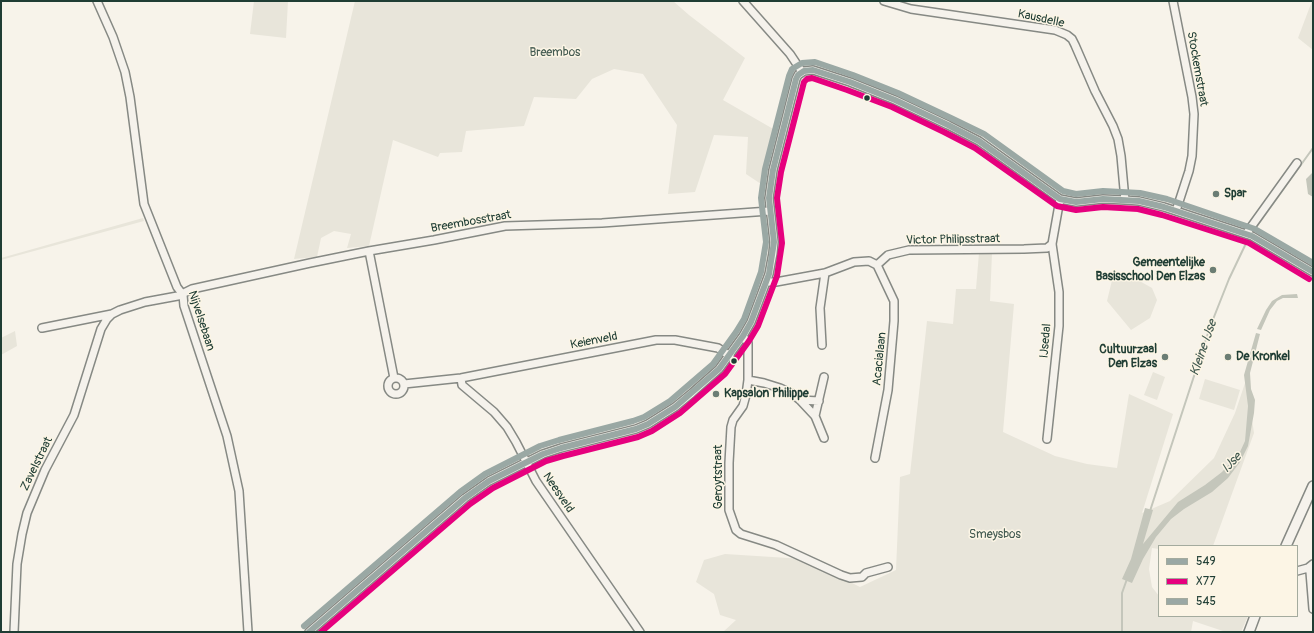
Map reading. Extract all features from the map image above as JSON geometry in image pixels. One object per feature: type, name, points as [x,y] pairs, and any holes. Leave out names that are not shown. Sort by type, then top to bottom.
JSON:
[{"type":"main road","points":[[1286,545],[1313,486]]},
{"type":"main road","points":[[1249,632],[1255,617]]},
{"type":"street","name":"Nijvelsebaan","points":[[97,1],[113,37],[125,72],[130,97],[144,204],[177,287],[182,295],[184,306],[227,436],[239,491],[248,632]]},
{"type":"street","points":[[743,1],[790,54],[802,72]]},
{"type":"street","name":"Kausdelle","points":[[884,1],[911,9],[1055,30],[1067,35],[1075,45],[1118,139],[1125,200]]},
{"type":"street","name":"Stockemstraat","points":[[1173,1],[1194,114],[1192,156],[1189,171],[1176,211]]},
{"type":"street","points":[[309,632],[465,498],[489,481],[526,461],[561,448],[636,429],[648,424],[666,413],[692,393],[719,369],[730,356],[743,336],[757,309],[766,282],[774,242],[769,198],[772,170],[796,79],[802,72],[813,70],[850,82],[948,125],[979,141],[1060,199],[1076,202],[1103,199],[1151,203],[1249,235],[1313,272]]},
{"type":"street","points":[[1249,235],[1297,163]]},
{"type":"street","points":[[1052,244],[1060,199]]},
{"type":"street","name":"Breembosstraat","points":[[182,295],[184,292],[192,289],[368,251],[505,226],[602,223],[770,211]]},
{"type":"street","name":"Victor Philipsstraat","points":[[877,264],[888,255],[909,250],[1024,249],[1047,248],[1052,244]]},
{"type":"street","name":"IJsedal","points":[[1047,439],[1059,326],[1059,292],[1056,263],[1052,244]]},
{"type":"street","points":[[368,251],[394,378]]},
{"type":"street","points":[[766,282],[776,282],[825,273],[854,262],[869,261],[877,264]]},
{"type":"street","name":"Acacialaan","points":[[875,458],[888,390],[894,321],[894,301],[877,264]]},
{"type":"street","points":[[822,345],[820,308],[825,273]]},
{"type":"street","points":[[42,328],[112,314],[145,302],[182,295]]},
{"type":"street","name":"Zavelstraat","points":[[14,632],[17,564],[27,513],[45,470],[74,415],[101,329],[112,314]]},
{"type":"street","name":"Geroytstraat","points":[[743,336],[748,343],[748,380],[746,396],[743,406],[733,420],[730,436],[729,510],[736,530],[741,534],[776,545],[850,578],[862,576],[866,573],[888,567]]},
{"type":"street","name":"Keienveld","points":[[461,378],[656,340],[675,340],[718,348],[730,356]]},
{"type":"street","points":[[815,416],[824,377]]},
{"type":"street","points":[[398,378],[402,380],[404,384],[402,392],[398,394],[390,392],[388,385],[390,380],[398,378]]},
{"type":"street","points":[[404,384],[461,378]]},
{"type":"street","name":"Neesveld","points":[[461,378],[462,385],[494,412],[507,427],[536,481],[640,632]]},
{"type":"street","points":[[748,380],[764,383],[791,393],[815,416],[824,438]]},
{"type":"street","points":[[800,400],[819,401]]},
{"type":"street","points":[[1298,571],[1310,566],[1313,609]]},
{"type":"green space","points":[[254,1],[288,1],[286,38],[250,34]]},
{"type":"green space","name":"Breembos","points":[[355,1],[673,1],[745,58],[723,100],[775,130],[764,186],[746,174],[748,137],[714,135],[695,192],[668,194],[677,125],[643,74],[614,69],[592,79],[576,99],[534,97],[524,126],[466,131],[462,152],[440,153],[438,157],[393,140],[369,246],[347,248],[351,234],[334,231],[321,238],[317,257],[294,259]]},
{"type":"green space","points":[[1313,1],[1313,50],[1298,38]]},
{"type":"green space","points":[[143,218],[144,221],[1,260],[1,258]]},
{"type":"green space","name":"Smeysbos","points":[[979,253],[992,253],[990,301],[1014,304],[1003,432],[1055,456],[1087,464],[1117,468],[1129,394],[1173,414],[1142,513],[1170,501],[1214,458],[1235,413],[1246,380],[1254,433],[1213,545],[1158,545],[1158,549],[1152,548],[1149,569],[1152,587],[1158,595],[1158,617],[1248,617],[1241,632],[1226,632],[1193,621],[1191,632],[723,632],[736,620],[720,615],[714,594],[696,582],[704,560],[725,554],[804,559],[860,587],[896,570],[900,477],[910,474],[927,321],[953,324],[956,289],[976,289]]},
{"type":"green space","points":[[1114,272],[1136,279],[1152,288],[1157,300],[1150,318],[1131,330],[1107,301]]},
{"type":"green space","points":[[15,331],[17,346],[1,355],[1,338]]},
{"type":"green space","points":[[1153,372],[1165,377],[1157,400],[1144,395]]},
{"type":"green space","points":[[1205,379],[1240,390],[1234,410],[1199,399]]},
{"type":"water","points":[[1313,172],[1313,197],[1308,194],[1306,179]]},
{"type":"water","points":[[1297,294],[1298,298],[1283,298],[1277,301],[1270,310],[1261,330],[1257,329],[1272,301],[1282,295]]},
{"type":"water","points":[[1256,333],[1260,334],[1250,373],[1251,389],[1255,400],[1254,413],[1248,446],[1240,462],[1228,478],[1212,492],[1184,509],[1171,519],[1156,537],[1143,559],[1132,583],[1122,579],[1131,559],[1145,508],[1153,510],[1143,544],[1178,502],[1222,472],[1240,452],[1245,441],[1248,406],[1244,375]]},
{"type":"waterway","name":"Kleine IJse","points":[[1252,233],[1313,148]]},
{"type":"waterway","name":"Kleine IJse","points":[[1150,511],[1210,327],[1229,279],[1249,237]]},
{"type":"waterway","name":"IJse","points":[[1122,632],[1122,593],[1127,579]]},
{"type":"transit line","name":"545","points":[[304,626],[460,492],[485,474],[540,446],[644,417],[670,401],[713,364],[744,319],[761,272],[766,242],[761,198],[765,169],[789,76],[792,69],[802,63],[815,62],[853,75],[898,93],[984,134],[1063,191],[1076,194],[1103,191],[1140,193],[1167,199],[1255,229],[1313,263]]},
{"type":"transit line","name":"549","points":[[309,632],[465,498],[489,481],[543,454],[636,429],[648,424],[675,407],[719,369],[743,336],[751,322],[769,274],[774,242],[769,198],[773,170],[796,79],[798,75],[804,71],[813,70],[850,82],[895,100],[948,125],[979,141],[1060,199],[1076,202],[1103,199],[1139,201],[1164,207],[1252,236],[1313,272]]},
{"type":"transit line","name":"X77","points":[[321,632],[470,504],[493,488],[546,461],[638,437],[652,431],[680,413],[725,374],[758,326],[777,276],[782,243],[777,198],[781,172],[804,82],[807,79],[812,78],[892,107],[944,132],[975,148],[1057,206],[1076,210],[1103,207],[1138,209],[1162,215],[1249,243],[1309,279]]},
{"type":"place","name":"Spar","points":[[1216,194]]},
{"type":"place","name":"Gemeentelijke Basisschool Den Elzas","points":[[1213,270]]},
{"type":"place","name":"Cultuurzaal Den Elzas","points":[[1165,357]]},
{"type":"place","name":"De Kronkel","points":[[1228,357]]},
{"type":"place","name":"Kapsalon Philippe","points":[[716,394]]}]
